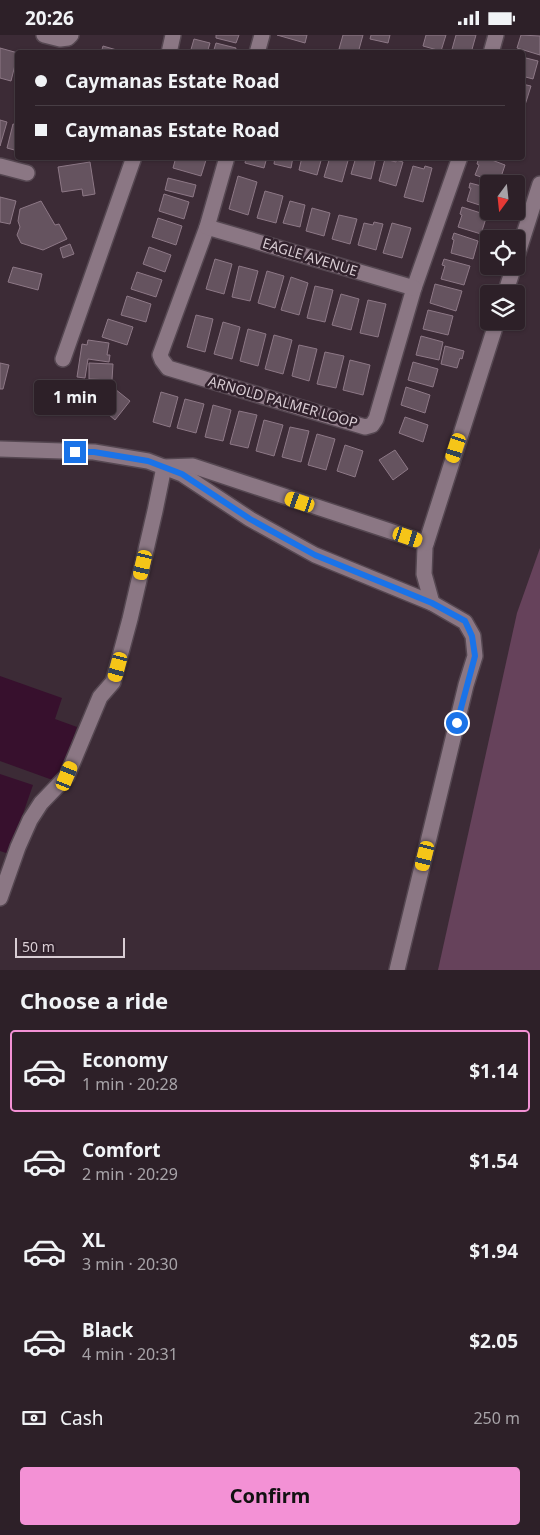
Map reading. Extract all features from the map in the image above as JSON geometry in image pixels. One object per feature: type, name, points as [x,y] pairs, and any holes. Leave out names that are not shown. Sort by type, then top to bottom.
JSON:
[{"type":"street","points":[[44,35],[60,39],[68,38],[71,35]]},
{"type":"street","points":[[170,50],[173,35]]},
{"type":"street","points":[[258,50],[262,35]]},
{"type":"street","points":[[492,50],[496,35]]},
{"type":"street","points":[[63,359],[133,160]]},
{"type":"street","name":"ARNOLD PALMER LOOP","points":[[226,160],[207,227],[160,355],[168,368],[366,427],[372,425],[376,419],[414,288],[459,160]]},
{"type":"street","points":[[0,166],[27,173]]},
{"type":"street","points":[[525,231],[540,184]]},
{"type":"street","name":"EAGLE AVENUE","points":[[207,227],[414,288]]},
{"type":"street","points":[[432,603],[424,574],[426,543],[493,330]]},
{"type":"street","points":[[0,449],[94,452],[148,461],[182,474],[250,519],[315,555],[432,603],[465,621],[472,636],[475,656],[397,970]]},
{"type":"street","points":[[164,467],[192,466],[426,543]]},
{"type":"street","points":[[0,898],[18,847],[30,820],[41,803],[67,776],[100,697],[113,682],[130,619],[164,467]]},
{"type":"shaded area","points":[[540,548],[540,970],[438,970],[517,613]]},
{"type":"shaded area","points":[[0,676],[62,698],[55,719],[77,727],[58,782],[0,761]]},
{"type":"shaded area","points":[[0,774],[33,785],[9,854],[0,851]]},
{"type":"building","points":[[216,35],[239,35],[236,43],[216,38]]},
{"type":"building","points":[[277,35],[307,35],[305,43]]},
{"type":"building","points":[[343,35],[363,35],[359,50],[339,49]]},
{"type":"building","points":[[371,35],[390,35],[388,43],[370,39]]},
{"type":"building","points":[[426,35],[446,35],[441,50],[423,46]]},
{"type":"building","points":[[456,35],[476,35],[472,50],[452,50]]},
{"type":"building","points":[[521,35],[540,36],[540,55],[517,48]]},
{"type":"building","points":[[194,39],[210,43],[208,50],[191,50]]},
{"type":"building","points":[[216,43],[236,48],[236,50],[214,50]]},
{"type":"building","points":[[103,46],[117,50],[102,50]]},
{"type":"building","points":[[0,48],[15,52],[15,65],[11,81],[0,78]]},
{"type":"building","points":[[525,58],[538,61],[533,79],[525,77]]},
{"type":"building","points":[[525,85],[531,86],[525,105]]},
{"type":"building","points":[[0,120],[7,122],[0,146]]},
{"type":"building","points":[[13,124],[15,124],[15,150],[7,148]]},
{"type":"building","points":[[175,160],[206,160],[201,176],[173,168]]},
{"type":"building","points":[[246,160],[266,160],[264,168],[245,163]]},
{"type":"building","points":[[275,160],[292,160],[291,168],[274,164]]},
{"type":"building","points":[[301,160],[321,160],[317,175],[299,170]]},
{"type":"building","points":[[329,160],[348,160],[342,182],[324,177]]},
{"type":"building","points":[[355,160],[375,160],[371,179],[351,174]]},
{"type":"building","points":[[385,160],[403,162],[396,186],[379,181]]},
{"type":"building","points":[[478,160],[492,160],[505,165],[502,175],[480,175],[480,177],[475,175],[479,165],[477,164]]},
{"type":"building","points":[[90,162],[95,194],[83,196],[82,189],[62,192],[58,167]]},
{"type":"building","points":[[413,166],[424,169],[425,166],[432,168],[423,202],[404,197]]},
{"type":"building","points":[[238,176],[257,182],[248,215],[229,209]]},
{"type":"building","points":[[168,178],[196,185],[193,197],[165,190]]},
{"type":"building","points":[[470,183],[480,186],[480,205],[467,201],[471,188],[469,188]]},
{"type":"building","points":[[265,191],[283,196],[276,223],[257,218]]},
{"type":"building","points":[[164,194],[189,202],[184,219],[159,211]]},
{"type":"building","points":[[0,197],[16,201],[10,224],[0,222]]},
{"type":"building","points":[[41,201],[55,225],[59,224],[67,239],[43,250],[21,243],[17,235],[20,227],[18,221],[20,209]]},
{"type":"building","points":[[290,201],[305,205],[300,227],[283,223]]},
{"type":"building","points":[[462,207],[480,213],[480,220],[485,220],[480,234],[458,227],[462,215],[460,214]]},
{"type":"building","points":[[312,208],[330,213],[324,236],[306,231]]},
{"type":"building","points":[[339,215],[357,219],[350,244],[332,239]]},
{"type":"building","points":[[158,218],[182,226],[176,245],[152,237]]},
{"type":"building","points":[[374,222],[383,224],[376,250],[358,245],[364,223],[373,225]]},
{"type":"building","points":[[392,223],[411,228],[402,258],[383,253]]},
{"type":"building","points":[[454,233],[478,241],[473,259],[451,253]]},
{"type":"building","points":[[70,244],[74,254],[63,258],[60,248]]},
{"type":"building","points":[[149,247],[171,255],[165,272],[143,264]]},
{"type":"building","points":[[215,259],[232,264],[224,294],[206,289]]},
{"type":"building","points":[[444,259],[470,266],[464,285],[441,279],[445,266],[442,265]]},
{"type":"building","points":[[239,266],[258,271],[250,301],[232,297]]},
{"type":"building","points":[[13,267],[42,274],[38,290],[8,282]]},
{"type":"building","points":[[267,271],[284,276],[275,308],[258,303]]},
{"type":"building","points":[[137,272],[162,280],[156,297],[131,289]]},
{"type":"building","points":[[291,277],[308,283],[299,315],[281,310]]},
{"type":"building","points":[[435,284],[462,291],[456,311],[430,303]]},
{"type":"building","points":[[315,286],[333,290],[325,322],[307,318]]},
{"type":"building","points":[[341,294],[359,299],[351,330],[332,325]]},
{"type":"building","points":[[127,296],[151,304],[146,322],[121,315]]},
{"type":"building","points":[[368,300],[386,304],[378,337],[360,333]]},
{"type":"building","points":[[428,310],[453,316],[448,335],[423,329]]},
{"type":"building","points":[[196,315],[213,319],[205,352],[187,347]]},
{"type":"building","points":[[108,319],[133,327],[127,345],[102,337]]},
{"type":"building","points":[[223,322],[240,327],[232,359],[214,354]]},
{"type":"building","points":[[248,329],[266,334],[258,366],[240,361]]},
{"type":"building","points":[[274,335],[292,340],[283,374],[265,369]]},
{"type":"building","points":[[421,336],[443,342],[439,360],[416,355]]},
{"type":"building","points":[[88,340],[109,343],[107,355],[110,355],[109,362],[88,359],[85,378],[77,377],[82,344],[87,345]]},
{"type":"building","points":[[299,345],[317,349],[309,381],[292,376]]},
{"type":"building","points":[[445,346],[464,351],[457,368],[441,364]]},
{"type":"building","points":[[325,352],[344,356],[336,388],[317,384]]},
{"type":"building","points":[[350,360],[370,365],[363,395],[343,390]]},
{"type":"building","points":[[413,362],[438,369],[433,387],[408,380]]},
{"type":"building","points":[[0,363],[9,365],[3,389],[0,389]]},
{"type":"building","points":[[89,363],[113,364],[112,380],[89,379]]},
{"type":"building","points":[[406,387],[430,395],[425,413],[401,405]]},
{"type":"building","points":[[115,389],[130,401],[115,420],[100,407]]},
{"type":"building","points":[[161,392],[178,397],[170,427],[153,422]]},
{"type":"building","points":[[185,399],[204,404],[196,433],[177,428]]},
{"type":"building","points":[[213,405],[231,410],[223,441],[205,437]]},
{"type":"building","points":[[239,411],[257,415],[248,448],[230,444]]},
{"type":"building","points":[[405,417],[428,425],[423,442],[399,433]]},
{"type":"building","points":[[264,420],[283,425],[274,456],[256,451]]},
{"type":"building","points":[[290,427],[309,431],[301,462],[282,457]]},
{"type":"building","points":[[317,434],[335,439],[326,470],[308,465]]},
{"type":"building","points":[[345,445],[363,451],[355,477],[337,471]]},
{"type":"building","points":[[395,450],[408,469],[393,480],[379,460]]},
{"type":"route","points":[[75,452],[94,452],[148,461],[182,474],[250,519],[315,555],[432,603],[465,621],[472,636],[475,656],[457,723]]}]
